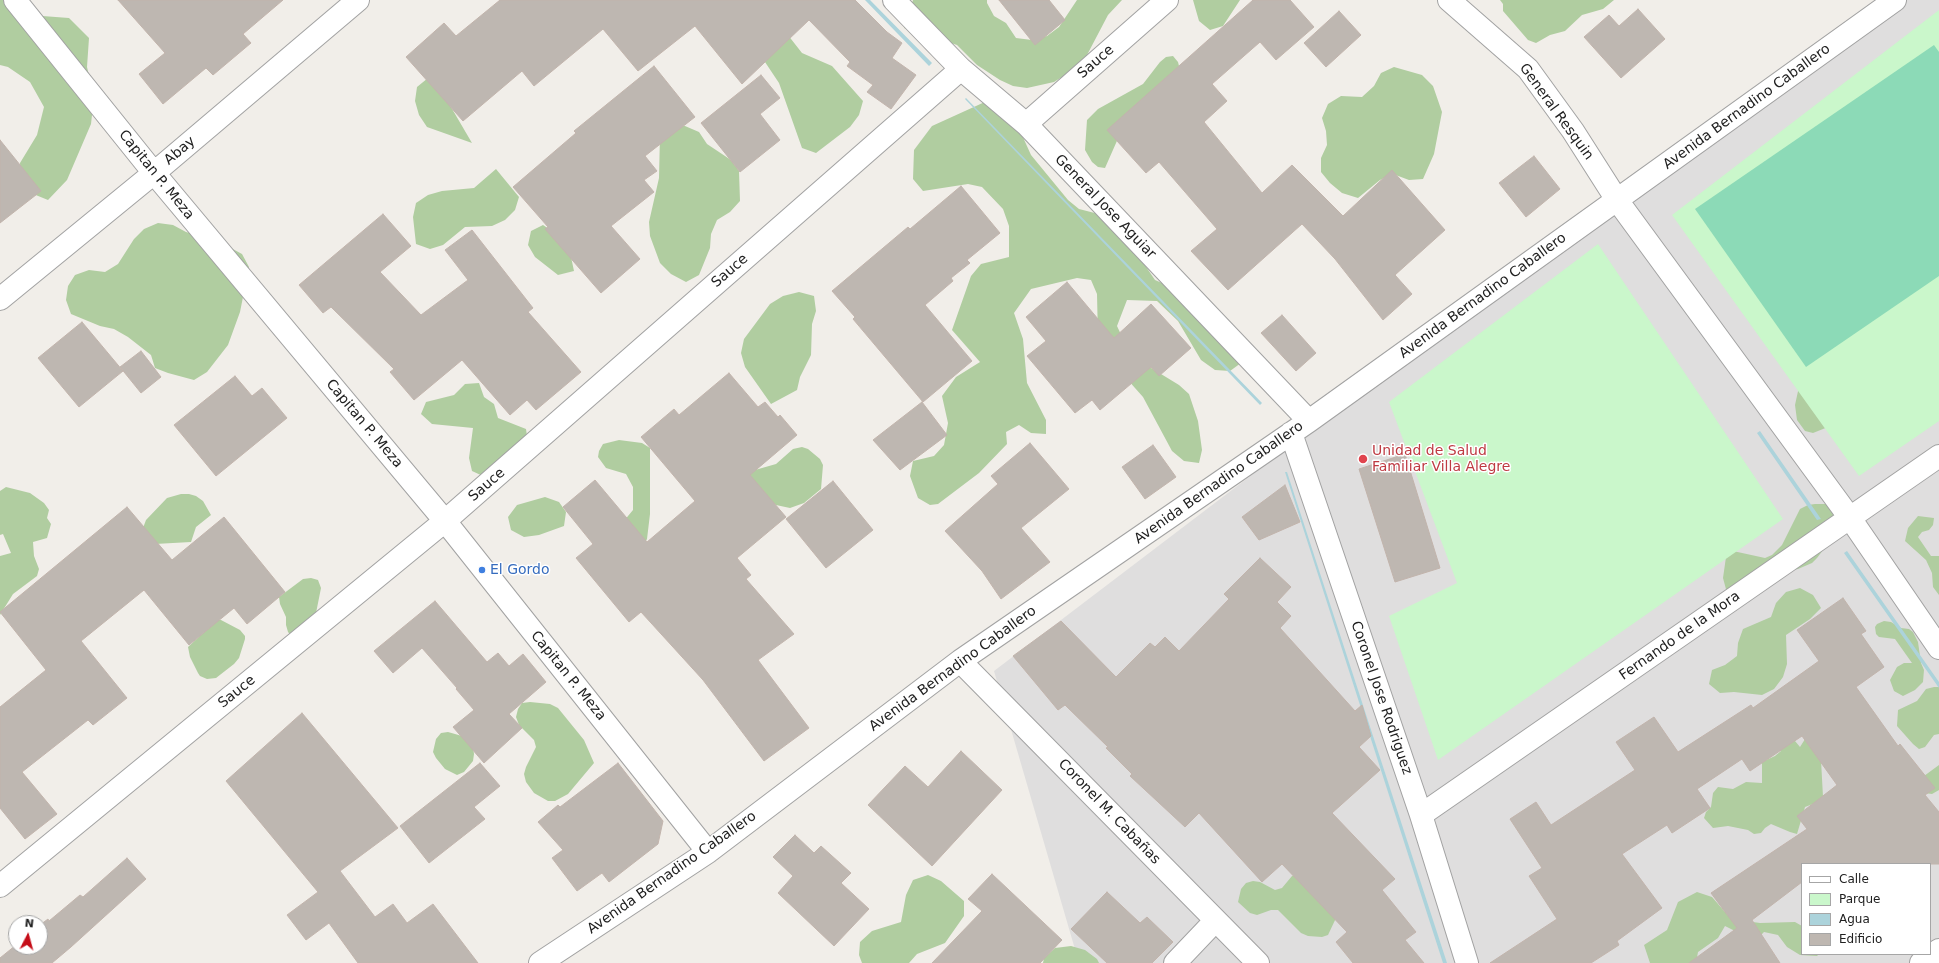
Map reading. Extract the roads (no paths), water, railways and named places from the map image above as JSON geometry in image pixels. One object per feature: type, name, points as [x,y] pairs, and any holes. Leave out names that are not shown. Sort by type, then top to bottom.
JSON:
[{"type":"street","name":"Capitan P. Meza","points":[[15,0],[154,173],[445,521],[708,852]]},
{"type":"street","name":"Abay","points":[[0,299],[154,173],[358,0]]},
{"type":"street","name":"General Jose Aguiar","points":[[894,0],[961,69],[1026,124],[1300,427]]},
{"type":"street","name":"Sauce","points":[[1026,124],[1167,0]]},
{"type":"street","name":"General Resquin","points":[[1449,0],[1528,69],[1573,131],[1617,200],[1850,518],[1939,648]]},
{"type":"street","name":"Avenida Bernadino Caballero","points":[[540,963],[708,852],[960,661],[1300,427],[1895,0]]},
{"type":"street","name":"Sauce","points":[[0,886],[445,521],[961,69]]},
{"type":"street","name":"Coronel Jose Rodriguez","points":[[1300,427],[1467,963]]},
{"type":"street","name":"Fernando de la Mora","points":[[1421,816],[1939,456]]},
{"type":"street","name":"Coronel M. Cabañas","points":[[960,661],[1258,963]]},
{"type":"street","points":[[1175,963],[1215,921]]},
{"type":"street","points":[[1921,963],[1939,950]]},
{"type":"water","points":[[865,0],[870,0],[932,63],[929,66]]},
{"type":"water","points":[[966,98],[1262,403],[1260,405],[965,99]]},
{"type":"water","points":[[1760,431],[1821,519],[1817,520],[1757,433]]},
{"type":"water","points":[[1285,472],[1287,472],[1447,963],[1443,963]]},
{"type":"water","points":[[1847,551],[1939,682],[1939,688],[1844,553]]},
{"type":"place","name":"Unidad de Salud Familiar Villa Alegre","points":[[1363,459]]},
{"type":"place","name":"El Gordo","points":[[482,570]]}]
